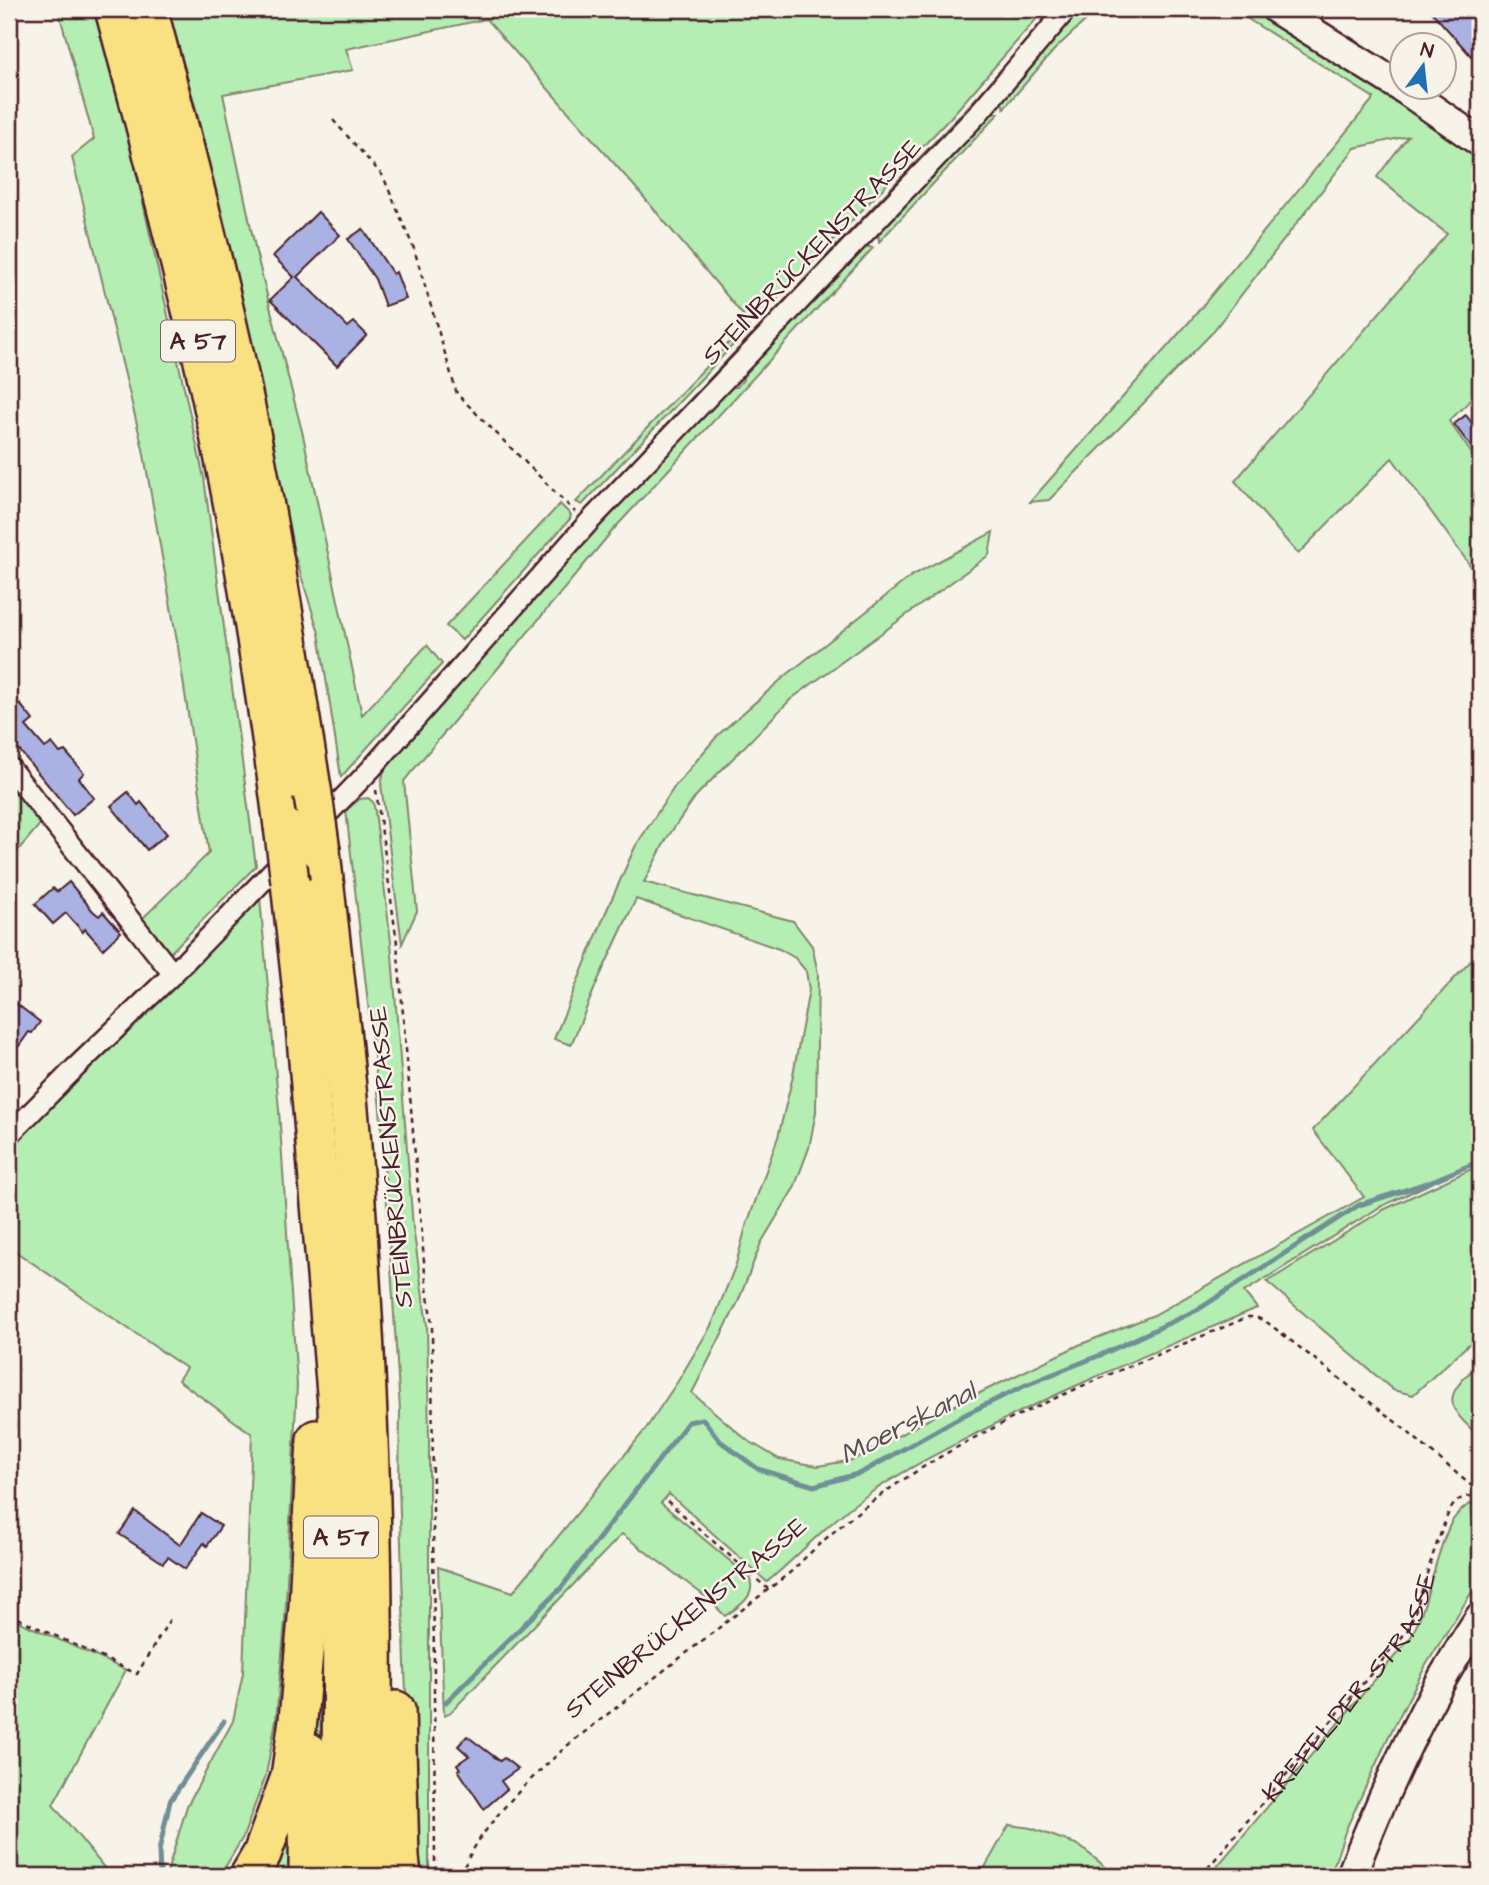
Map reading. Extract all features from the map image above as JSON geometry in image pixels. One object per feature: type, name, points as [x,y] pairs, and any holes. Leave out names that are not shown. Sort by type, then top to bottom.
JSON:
[{"type":"highway","name":"A 57","points":[[114,9],[162,186],[210,390],[264,677],[284,826],[303,1002],[337,1405],[342,1560],[341,1812],[337,1876]]},
{"type":"highway","name":"A 57","points":[[148,9],[192,174],[240,380],[287,625],[320,851],[352,1144],[368,1407],[372,1611],[372,1814],[368,1876]]},
{"type":"highway","points":[[249,1876],[262,1854],[290,1777],[298,1720],[307,1607],[318,1381],[315,1245],[319,1198]]},
{"type":"highway","points":[[368,1407],[389,1497],[400,1870]]},
{"type":"highway","points":[[307,1607],[308,1876]]},
{"type":"main road","points":[[1276,9],[1407,91],[1480,142]]},
{"type":"main road","points":[[1351,1876],[1406,1746],[1480,1617]]},
{"type":"street","name":"STEINBRÜCKENSTRASSE","points":[[9,1135],[173,974],[370,769],[587,524],[976,116],[1067,9]]},
{"type":"street","points":[[9,767],[173,974]]},
{"type":"path","points":[[333,120],[383,176],[414,249],[457,394],[587,524]]},
{"type":"path","name":"STEINBRÜCKENSTRASSE","points":[[370,769],[379,801],[397,943],[425,1273],[432,1325],[435,1865],[441,1876]]},
{"type":"path","name":"STEINBRÜCKENSTRASSE","points":[[460,1876],[470,1853],[483,1834],[537,1773],[568,1745],[792,1571],[842,1524],[929,1463],[1034,1407],[1248,1317],[1268,1323],[1397,1423],[1480,1495]]},
{"type":"path","name":"KREFELDER STRASSE","points":[[1201,1876],[1407,1631],[1416,1613],[1435,1548],[1452,1507],[1462,1497],[1480,1495]]},
{"type":"path","points":[[667,1501],[768,1589]]},
{"type":"path","points":[[9,1614],[137,1674],[170,1619]]},
{"type":"green space","points":[[58,9],[93,9],[120,99],[204,478],[256,866],[171,952],[166,952],[141,920],[209,853],[178,647],[143,449],[72,157],[94,139]]},
{"type":"green space","points":[[168,9],[1045,9],[950,118],[758,319],[753,316],[749,322],[636,188],[486,19],[346,49],[353,70],[223,94],[256,252],[303,435],[362,715],[427,645],[442,664],[341,777],[319,633],[293,550],[259,379],[228,243],[196,109]]},
{"type":"green space","points":[[1080,9],[1098,9],[1055,49],[1004,108],[1001,100]]},
{"type":"green space","points":[[1232,9],[1252,9],[1388,94],[1388,102],[1400,102],[1480,156],[1480,391],[1449,421],[1480,465],[1480,579],[1392,458],[1298,554],[1235,481],[1447,234],[1377,177],[1408,136],[1355,148],[1211,334],[1049,500],[1030,502],[1190,321],[1374,98]]},
{"type":"green space","points":[[1028,39],[1030,42],[973,108],[768,323],[764,322],[978,96]]},
{"type":"green space","points":[[990,111],[999,113],[879,242],[878,230]]},
{"type":"green space","points":[[862,245],[873,248],[613,530],[404,781],[417,911],[402,944],[381,784],[384,770],[599,524],[728,387],[737,387],[743,380],[743,371]]},
{"type":"green space","points":[[746,325],[749,328],[582,505],[576,502]]},
{"type":"green space","points":[[751,335],[754,338],[594,506],[588,508]]},
{"type":"green space","points":[[560,504],[571,515],[570,519],[462,640],[446,626]]},
{"type":"green space","points":[[993,532],[989,555],[791,699],[696,796],[667,838],[644,882],[793,921],[812,946],[818,973],[816,1112],[809,1148],[794,1188],[761,1243],[738,1302],[692,1393],[747,1440],[779,1459],[818,1466],[853,1460],[961,1402],[1079,1345],[1154,1315],[1364,1197],[1313,1130],[1480,951],[1480,1160],[1380,1207],[1244,1292],[1257,1308],[1047,1399],[906,1471],[850,1507],[767,1582],[669,1494],[661,1503],[749,1577],[749,1595],[736,1609],[725,1616],[706,1597],[622,1534],[449,1714],[444,1716],[438,1567],[513,1592],[645,1430],[712,1324],[736,1264],[745,1230],[778,1137],[792,1080],[809,990],[806,971],[795,958],[779,949],[636,899],[571,1045],[554,1039],[635,847],[675,786],[718,735],[784,677],[911,576]]},
{"type":"green space","points":[[9,780],[42,822],[9,861]]},
{"type":"green space","points":[[368,798],[373,802],[375,811],[391,942],[413,1227],[427,1325],[429,1876],[412,1876],[399,1484],[400,1410],[380,1109],[346,810],[360,799]]},
{"type":"green space","points":[[260,898],[279,1110],[297,1385],[285,1621],[276,1720],[266,1775],[243,1837],[220,1876],[166,1876],[187,1806],[233,1721],[243,1673],[252,1434],[178,1380],[186,1368],[9,1247],[9,1148]]},
{"type":"green space","points":[[1480,1165],[1480,1334],[1413,1395],[1393,1390],[1267,1282],[1383,1210]]},
{"type":"green space","points":[[1480,1362],[1480,1437],[1459,1416],[1452,1400],[1459,1384]]},
{"type":"green space","points":[[1469,1504],[1480,1504],[1480,1579],[1426,1665],[1388,1738],[1346,1829],[1330,1876],[1209,1876],[1411,1637],[1423,1609],[1444,1538],[1458,1513]]},
{"type":"green space","points":[[320,1564],[321,1799],[315,1782]]},
{"type":"green space","points":[[9,1617],[126,1670],[53,1805],[111,1876],[9,1876]]},
{"type":"green space","points":[[293,1790],[293,1876],[255,1876]]},
{"type":"green space","points":[[1009,1825],[1031,1828],[1078,1845],[1117,1876],[980,1876]]},
{"type":"building","points":[[1429,9],[1472,9],[1480,18],[1480,50],[1472,57],[1458,41],[1458,32],[1450,32]]},
{"type":"building","points":[[318,212],[340,235],[297,277],[348,327],[354,322],[367,335],[337,366],[270,300],[294,277],[273,256]]},
{"type":"building","points":[[363,229],[393,274],[396,272],[406,299],[385,306],[375,279],[348,239]]},
{"type":"building","points":[[1466,415],[1480,434],[1480,459],[1454,424]]},
{"type":"building","points":[[20,704],[33,720],[26,726],[45,748],[52,743],[60,753],[65,751],[84,773],[79,778],[94,798],[73,815],[9,738],[9,713]]},
{"type":"building","points":[[128,792],[138,805],[141,802],[167,834],[147,850],[111,806]]},
{"type":"building","points":[[69,882],[93,911],[99,916],[103,912],[121,932],[103,949],[66,913],[53,924],[35,904],[53,888],[57,892]]},
{"type":"building","points":[[9,998],[40,1022],[32,1033],[29,1032],[9,1060]]},
{"type":"building","points":[[135,1511],[180,1545],[201,1513],[221,1526],[207,1546],[204,1543],[185,1569],[168,1557],[163,1563],[119,1534]]},
{"type":"building","points":[[467,1736],[500,1761],[504,1758],[518,1769],[501,1781],[507,1789],[484,1809],[458,1770],[460,1769],[457,1764],[469,1756],[458,1746]]},
{"type":"waterway","name":"Moerskanal","points":[[446,1702],[561,1588],[688,1422],[703,1419],[720,1441],[758,1469],[814,1486],[861,1473],[962,1416],[1199,1309],[1359,1205],[1427,1183],[1480,1161]]},
{"type":"waterway","name":"Moerskanal","points":[[160,1876],[159,1851],[170,1801],[224,1721]]}]
